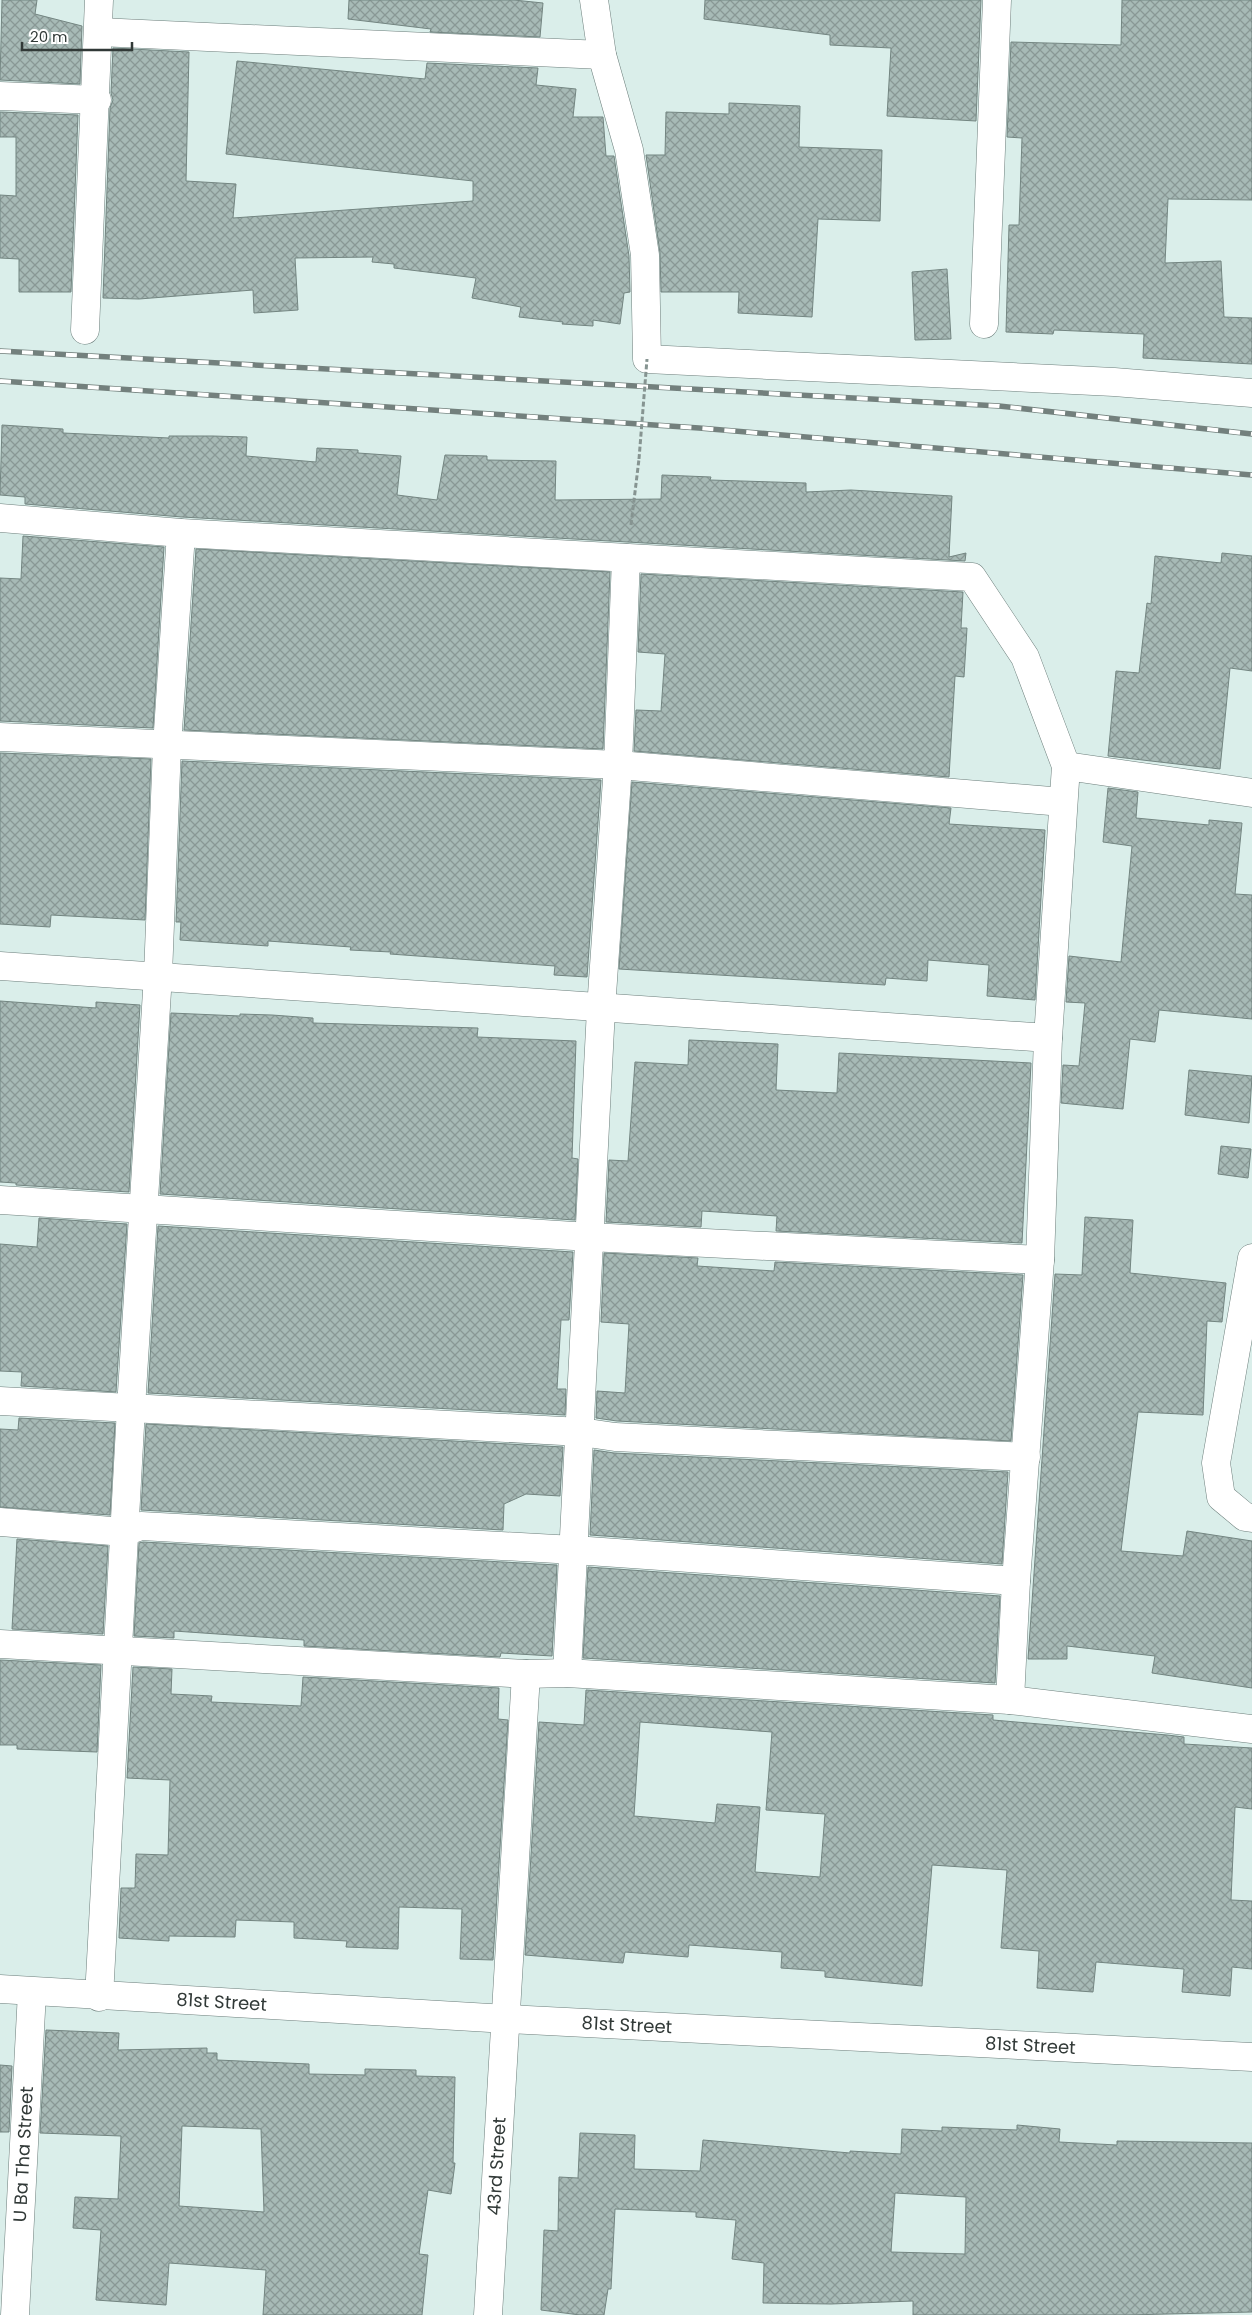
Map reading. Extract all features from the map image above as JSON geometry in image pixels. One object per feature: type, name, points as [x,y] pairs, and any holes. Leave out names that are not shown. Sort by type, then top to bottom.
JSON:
[{"type":"street","points":[[85,330],[99,0]]},
{"type":"street","points":[[594,0],[602,55],[629,150],[645,255],[647,359],[1114,382],[1252,393]]},
{"type":"street","points":[[984,324],[997,0]]},
{"type":"street","points":[[99,32],[602,55]]},
{"type":"street","points":[[0,96],[96,100]]},
{"type":"street","points":[[0,518],[181,533],[972,577],[1025,657],[1066,766],[1048,1038],[1040,1260],[1016,1581],[1010,1700]]},
{"type":"street","points":[[99,1997],[142,1210],[158,975],[167,746],[181,533]]},
{"type":"street","points":[[568,1673],[601,1009],[618,765],[626,558]]},
{"type":"street","points":[[0,737],[618,765],[1064,802]]},
{"type":"street","points":[[1066,766],[1252,793]]},
{"type":"street","points":[[0,966],[158,975],[601,1009],[1048,1038]]},
{"type":"street","points":[[0,1200],[590,1237],[1040,1260]]},
{"type":"street","points":[[1252,1258],[1216,1463],[1221,1496],[1246,1517],[1252,1518]]},
{"type":"street","points":[[0,1401],[581,1432],[615,1437],[1026,1457]]},
{"type":"street","points":[[0,1522],[124,1532],[141,1526],[574,1550],[1016,1581]]},
{"type":"street","points":[[0,1644],[526,1674],[568,1673],[1010,1700],[1252,1729]]},
{"type":"street","name":"43rd Street","points":[[488,2315],[526,1674]]},
{"type":"street","name":"81st Street","points":[[0,1990],[507,2019],[1252,2057]]},
{"type":"street","name":"U Ba Tha Street","points":[[15,2315],[32,1992]]},
{"type":"path","points":[[626,558],[639,459],[647,359]]},
{"type":"building","points":[[2,0],[37,0],[35,14],[82,26],[80,84],[0,80]]},
{"type":"building","points":[[349,0],[514,0],[543,3],[540,37],[430,32],[431,29],[348,19]]},
{"type":"building","points":[[705,0],[981,0],[976,121],[887,116],[891,48],[830,45],[830,35],[704,19]]},
{"type":"building","points":[[1122,0],[1252,0],[1252,200],[1168,199],[1165,263],[1221,261],[1224,317],[1252,318],[1252,364],[1143,358],[1144,334],[1054,330],[1053,334],[1006,332],[1009,225],[1019,225],[1022,138],[1007,137],[1011,42],[1121,45]]},
{"type":"building","points":[[113,48],[189,52],[186,181],[236,184],[233,218],[473,201],[473,181],[226,154],[237,61],[425,79],[427,63],[538,68],[536,85],[576,89],[573,117],[603,117],[606,156],[614,156],[629,256],[630,292],[624,293],[620,324],[593,320],[593,326],[562,324],[563,322],[519,317],[521,307],[472,298],[476,278],[394,268],[394,264],[372,262],[373,257],[295,258],[298,310],[254,313],[253,290],[139,299],[103,298],[110,108],[113,100],[111,93]]},
{"type":"building","points":[[729,103],[800,106],[799,147],[882,150],[880,221],[818,219],[812,317],[738,313],[739,292],[661,292],[660,253],[646,155],[665,155],[666,112],[729,114]]},
{"type":"building","points":[[0,112],[78,115],[71,292],[19,292],[19,259],[0,258],[0,195],[16,196],[16,137],[0,137]]},
{"type":"building","points":[[947,269],[951,339],[915,340],[912,272]]},
{"type":"building","points":[[2,425],[63,429],[63,433],[169,438],[169,436],[247,437],[246,456],[316,462],[317,448],[358,450],[358,453],[401,456],[397,495],[437,500],[445,455],[487,456],[487,460],[556,461],[555,500],[661,499],[662,475],[711,477],[710,480],[806,483],[806,492],[851,490],[952,496],[949,557],[966,553],[965,561],[182,517],[25,504],[25,497],[0,495]]},
{"type":"building","points":[[23,536],[164,547],[153,728],[0,721],[0,578],[21,579]]},
{"type":"building","points":[[196,549],[610,572],[603,749],[184,730]]},
{"type":"building","points":[[1222,553],[1252,556],[1252,671],[1230,668],[1220,769],[1108,756],[1116,671],[1139,673],[1147,603],[1151,604],[1155,556],[1221,563]]},
{"type":"building","points":[[641,574],[963,592],[961,628],[967,628],[964,677],[955,676],[949,777],[634,751],[636,710],[661,711],[665,654],[638,652]]},
{"type":"building","points":[[0,753],[151,759],[145,920],[51,915],[50,927],[0,924]]},
{"type":"building","points":[[182,761],[601,780],[587,977],[554,975],[555,966],[390,954],[391,952],[350,950],[351,947],[268,941],[268,946],[180,940],[181,922],[176,922]]},
{"type":"building","points":[[632,782],[951,808],[949,824],[1045,830],[1035,1000],[987,996],[989,965],[928,960],[927,981],[886,978],[885,985],[619,969]]},
{"type":"building","points":[[1108,788],[1138,792],[1136,818],[1209,825],[1209,820],[1242,823],[1235,894],[1252,895],[1252,1019],[1159,1010],[1155,1042],[1130,1039],[1123,1109],[1061,1103],[1063,1065],[1079,1066],[1085,1003],[1066,1002],[1069,956],[1121,962],[1132,846],[1103,842]]},
{"type":"building","points":[[0,1001],[96,1008],[96,1002],[140,1005],[129,1192],[16,1185],[16,1183],[0,1182]]},
{"type":"building","points":[[171,1013],[240,1016],[240,1014],[272,1015],[313,1018],[313,1023],[478,1028],[477,1037],[576,1041],[572,1158],[578,1159],[575,1220],[160,1194]]},
{"type":"building","points":[[689,1040],[778,1044],[776,1090],[837,1093],[839,1053],[1031,1063],[1022,1243],[776,1231],[777,1216],[702,1211],[701,1227],[606,1222],[609,1160],[628,1161],[635,1062],[688,1065]]},
{"type":"building","points":[[1189,1070],[1252,1076],[1249,1123],[1185,1115]]},
{"type":"building","points":[[1221,1146],[1251,1149],[1248,1178],[1218,1174]]},
{"type":"building","points":[[1085,1217],[1133,1220],[1130,1273],[1226,1283],[1222,1322],[1207,1321],[1203,1415],[1138,1412],[1121,1551],[1183,1556],[1187,1531],[1252,1541],[1252,1688],[1152,1673],[1155,1656],[1067,1646],[1067,1659],[1028,1659],[1055,1274],[1082,1275]]},
{"type":"building","points":[[39,1218],[127,1224],[116,1392],[21,1386],[22,1372],[0,1371],[0,1244],[37,1247]]},
{"type":"building","points":[[158,1226],[573,1252],[569,1320],[561,1320],[557,1389],[566,1389],[565,1415],[148,1393]]},
{"type":"building","points":[[604,1253],[698,1258],[697,1266],[774,1271],[775,1262],[1023,1275],[1011,1441],[617,1421],[596,1418],[597,1391],[625,1393],[629,1324],[601,1322]]},
{"type":"building","points":[[19,1418],[115,1423],[110,1515],[0,1507],[0,1429],[18,1430]]},
{"type":"building","points":[[146,1424],[563,1447],[560,1496],[526,1494],[504,1504],[503,1530],[141,1510]]},
{"type":"building","points":[[594,1450],[614,1453],[1008,1472],[1002,1564],[590,1535]]},
{"type":"building","points":[[17,1539],[108,1546],[103,1634],[12,1629]]},
{"type":"building","points":[[139,1543],[557,1565],[552,1656],[501,1653],[500,1657],[304,1646],[304,1640],[174,1631],[174,1638],[134,1636]]},
{"type":"building","points":[[588,1567],[1000,1596],[995,1683],[583,1658]]},
{"type":"building","points":[[0,1660],[101,1665],[97,1752],[17,1749],[17,1745],[0,1745]]},
{"type":"building","points":[[133,1667],[172,1669],[171,1694],[212,1696],[211,1702],[301,1706],[303,1677],[499,1688],[498,1719],[508,1720],[493,1960],[460,1959],[462,1909],[399,1907],[398,1949],[346,1947],[347,1941],[294,1938],[294,1922],[236,1920],[235,1937],[169,1936],[169,1941],[119,1938],[121,1888],[135,1888],[136,1854],[168,1855],[170,1780],[127,1778]]},
{"type":"building","points":[[586,1690],[993,1715],[993,1720],[1167,1735],[1184,1737],[1184,1744],[1252,1748],[1252,1809],[1235,1807],[1231,1900],[1252,1901],[1252,1969],[1232,1967],[1230,1996],[1182,1992],[1184,1969],[1096,1962],[1093,1992],[1037,1988],[1039,1951],[1001,1948],[1007,1870],[932,1865],[922,1986],[825,1977],[825,1971],[781,1968],[782,1952],[689,1945],[688,1957],[625,1952],[623,1963],[525,1955],[539,1722],[584,1725]],"holes":[[[640,1722],[772,1732],[766,1810],[825,1814],[820,1877],[755,1872],[760,1807],[717,1804],[715,1823],[634,1816]]]},
{"type":"building","points":[[46,2030],[119,2033],[118,2050],[207,2048],[207,2053],[217,2053],[217,2060],[309,2064],[309,2074],[365,2075],[365,2069],[416,2070],[416,2076],[455,2077],[453,2163],[455,2163],[451,2194],[428,2190],[419,2254],[428,2255],[422,2315],[263,2315],[266,2270],[169,2263],[166,2305],[96,2300],[101,2230],[73,2228],[75,2197],[118,2199],[121,2136],[40,2133]],"holes":[[[182,2126],[261,2129],[264,2212],[179,2206]]]},
{"type":"building","points":[[0,2065],[12,2066],[9,2132],[0,2132]]},
{"type":"building","points":[[1017,2125],[1060,2129],[1059,2142],[1117,2145],[1117,2141],[1252,2143],[1252,2312],[1126,2315],[913,2315],[913,2301],[831,2304],[763,2303],[764,2263],[732,2259],[736,2220],[696,2217],[696,2212],[615,2209],[611,2289],[608,2289],[604,2315],[580,2315],[541,2310],[544,2230],[558,2231],[559,2177],[578,2178],[580,2133],[635,2135],[634,2169],[700,2171],[703,2140],[850,2153],[850,2151],[901,2154],[902,2129],[942,2131],[942,2127],[1017,2130]],"holes":[[[895,2193],[966,2197],[965,2254],[891,2252]]]},
{"type":"railway","points":[[0,351],[999,406],[1252,434]]},
{"type":"railway","points":[[0,381],[699,428],[1252,475]]}]
